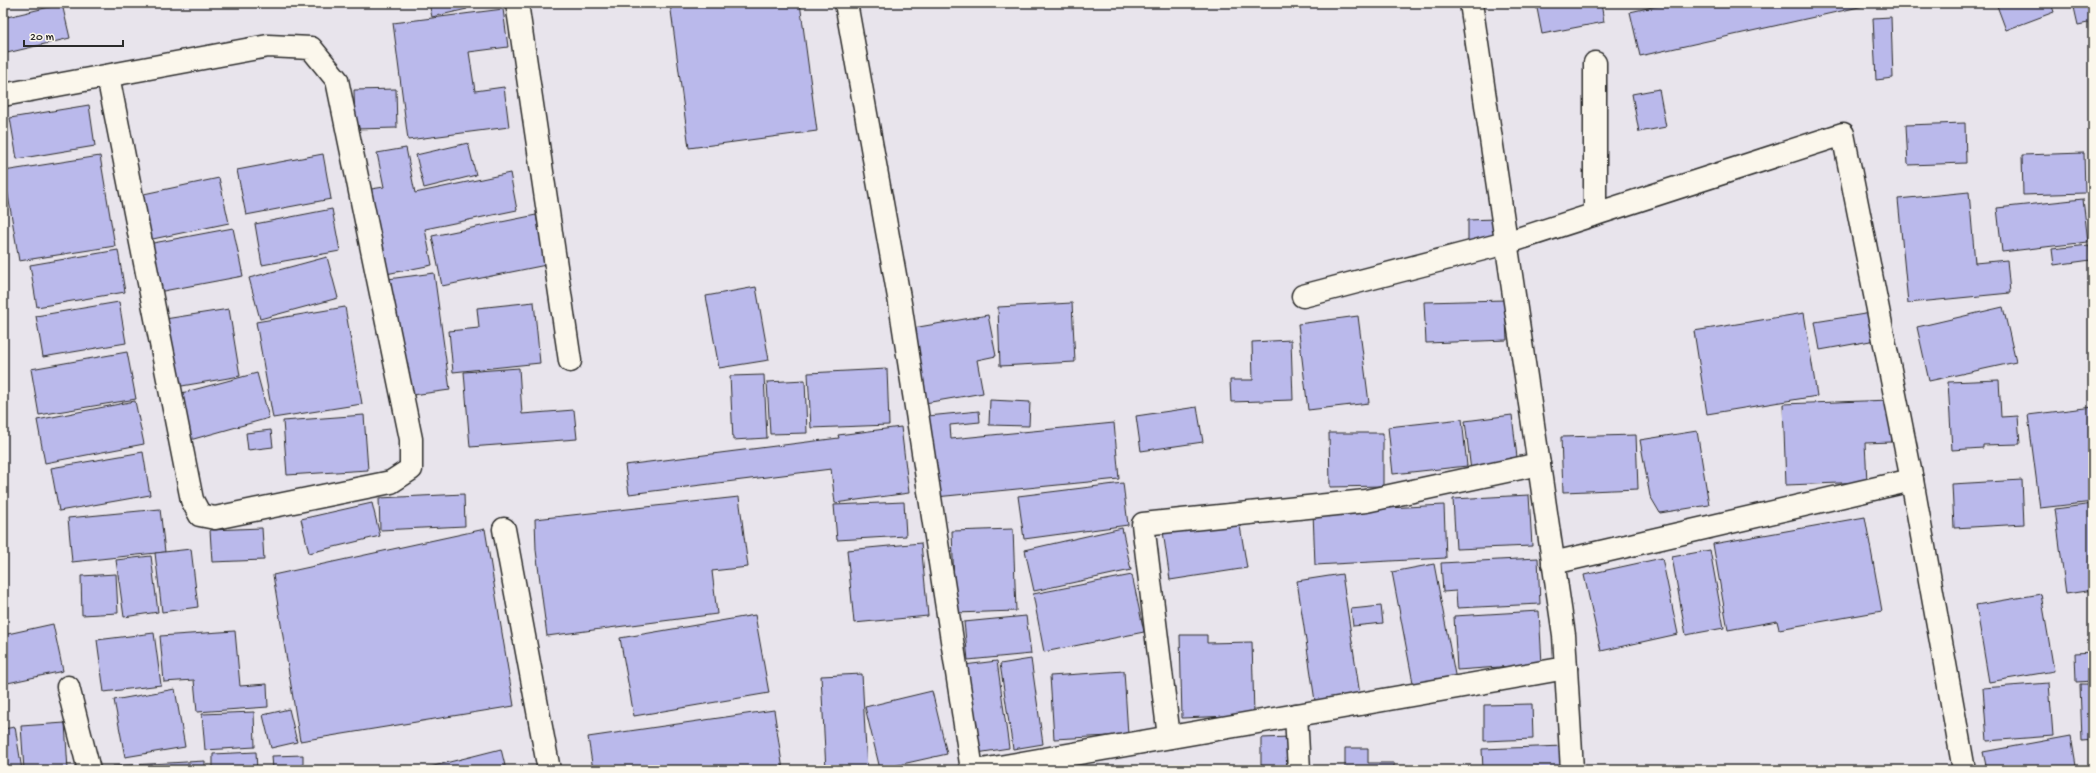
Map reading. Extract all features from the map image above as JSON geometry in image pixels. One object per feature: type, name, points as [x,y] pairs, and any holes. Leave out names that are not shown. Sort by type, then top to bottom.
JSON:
[{"type":"street","points":[[517,3],[570,361]]},
{"type":"street","points":[[846,3],[900,303],[972,770]]},
{"type":"street","points":[[1471,3],[1564,635],[1572,770]]},
{"type":"street","points":[[3,95],[268,46],[311,48],[337,80],[411,439],[411,469],[391,482],[215,518],[200,515],[192,500],[108,76]]},
{"type":"street","points":[[1595,63],[1595,214]]},
{"type":"street","points":[[1303,296],[1506,243],[1843,134],[1912,480],[1964,770]]},
{"type":"street","points":[[1169,737],[1143,524],[1366,502],[1539,464]]},
{"type":"street","points":[[1553,563],[1912,480]]},
{"type":"street","points":[[504,529],[548,770]]},
{"type":"street","points":[[982,770],[1566,668]]},
{"type":"street","points":[[68,687],[89,770]]},
{"type":"street","points":[[1296,715],[1299,770]]},
{"type":"building","points":[[429,3],[465,3],[467,9],[432,17]]},
{"type":"building","points":[[670,3],[800,3],[817,131],[689,148]]},
{"type":"building","points":[[1536,3],[1601,3],[1604,22],[1542,34]]},
{"type":"building","points":[[1670,3],[1877,3],[1640,56],[1630,12]]},
{"type":"building","points":[[1996,3],[2051,3],[2054,12],[2006,30]]},
{"type":"building","points":[[2073,3],[2093,3],[2093,22],[2078,25]]},
{"type":"building","points":[[62,4],[70,38],[7,53],[3,35],[3,18]]},
{"type":"building","points":[[503,9],[508,47],[469,52],[475,91],[504,87],[509,127],[408,140],[393,23]]},
{"type":"building","points":[[1891,17],[1893,78],[1876,80],[1873,18]]},
{"type":"building","points":[[396,89],[397,128],[355,129],[354,90]]},
{"type":"building","points":[[1659,89],[1666,127],[1639,132],[1632,94]]},
{"type":"building","points":[[89,105],[95,146],[17,159],[10,118]]},
{"type":"building","points":[[1965,123],[1966,163],[1908,165],[1906,125]]},
{"type":"building","points":[[468,143],[476,175],[424,188],[416,155]]},
{"type":"building","points":[[406,148],[415,193],[510,173],[517,210],[425,229],[432,265],[381,275],[365,190],[384,187],[377,153]]},
{"type":"building","points":[[2084,153],[2085,193],[2023,195],[2022,155]]},
{"type":"building","points":[[323,154],[331,199],[246,215],[237,170]]},
{"type":"building","points":[[100,156],[115,246],[19,261],[4,171]]},
{"type":"building","points":[[219,178],[229,223],[148,240],[139,195]]},
{"type":"building","points":[[1969,192],[1975,263],[2007,260],[2010,293],[1908,303],[1898,199]]},
{"type":"building","points":[[2083,199],[2088,242],[2002,252],[1997,208]]},
{"type":"building","points":[[332,209],[340,251],[262,265],[255,224]]},
{"type":"building","points":[[536,215],[546,265],[442,286],[432,236]]},
{"type":"building","points":[[1495,219],[1496,242],[1468,243],[1468,220]]},
{"type":"building","points":[[233,228],[243,276],[158,292],[148,244]]},
{"type":"building","points":[[2089,245],[2091,260],[2054,265],[2052,249]]},
{"type":"building","points":[[118,250],[125,292],[37,307],[30,265]]},
{"type":"building","points":[[327,257],[338,298],[260,319],[249,278]]},
{"type":"building","points":[[434,273],[450,390],[405,396],[388,279]]},
{"type":"building","points":[[756,287],[769,360],[719,368],[706,296]]},
{"type":"building","points":[[1505,300],[1507,340],[1426,343],[1424,302]]},
{"type":"building","points":[[119,302],[126,343],[43,357],[36,316]]},
{"type":"building","points":[[534,302],[540,363],[453,372],[449,331],[479,328],[477,308]]},
{"type":"building","points":[[1072,303],[1075,362],[1000,366],[998,307]]},
{"type":"building","points":[[345,307],[362,404],[273,418],[256,322]]},
{"type":"building","points":[[2003,307],[2016,362],[1929,381],[1917,327]]},
{"type":"building","points":[[229,309],[240,376],[176,387],[165,319]]},
{"type":"building","points":[[1804,313],[1817,396],[1707,414],[1694,331]]},
{"type":"building","points":[[1871,313],[1876,340],[1820,350],[1815,322]]},
{"type":"building","points":[[988,315],[996,356],[977,360],[983,393],[925,403],[913,328]]},
{"type":"building","points":[[1358,316],[1369,403],[1308,410],[1298,324]]},
{"type":"building","points":[[1291,340],[1293,400],[1231,402],[1230,380],[1253,380],[1252,342]]},
{"type":"building","points":[[127,352],[136,399],[39,415],[31,369]]},
{"type":"building","points":[[519,368],[522,414],[574,410],[577,439],[470,447],[464,372]]},
{"type":"building","points":[[887,369],[889,425],[811,428],[808,373]]},
{"type":"building","points":[[257,373],[269,418],[190,440],[178,394]]},
{"type":"building","points":[[764,375],[767,438],[733,440],[730,376]]},
{"type":"building","points":[[805,380],[807,433],[770,434],[767,382]]},
{"type":"building","points":[[1999,380],[2001,417],[2018,416],[2020,444],[1983,445],[1983,448],[1952,450],[1948,382]]},
{"type":"building","points":[[990,400],[1030,402],[1029,426],[989,425]]},
{"type":"building","points":[[1890,400],[1892,442],[1865,443],[1867,482],[1786,485],[1783,404]]},
{"type":"building","points":[[135,401],[144,444],[45,463],[37,420]]},
{"type":"building","points":[[1197,407],[1203,442],[1141,451],[1136,416]]},
{"type":"building","points":[[2093,407],[2093,502],[2040,508],[2028,415]]},
{"type":"building","points":[[979,411],[980,422],[950,425],[951,439],[1114,423],[1119,479],[936,497],[928,416]]},
{"type":"building","points":[[364,415],[368,470],[287,475],[283,421]]},
{"type":"building","points":[[1512,415],[1518,466],[1471,471],[1465,421]]},
{"type":"building","points":[[1462,419],[1467,466],[1393,474],[1388,427]]},
{"type":"building","points":[[901,427],[909,493],[835,503],[831,469],[629,494],[625,465],[839,438],[838,435]]},
{"type":"building","points":[[271,430],[273,447],[248,450],[246,433]]},
{"type":"building","points":[[1697,431],[1709,505],[1660,513],[1650,496],[1640,440]]},
{"type":"building","points":[[1329,433],[1383,433],[1383,486],[1330,487]]},
{"type":"building","points":[[1636,435],[1638,489],[1563,492],[1561,437]]},
{"type":"building","points":[[143,452],[150,495],[59,511],[51,468]]},
{"type":"building","points":[[2022,480],[2024,524],[1954,528],[1952,484]]},
{"type":"building","points":[[1123,483],[1128,525],[1024,539],[1018,496]]},
{"type":"building","points":[[464,494],[465,526],[380,530],[379,498]]},
{"type":"building","points":[[1529,495],[1532,546],[1456,549],[1453,499]]},
{"type":"building","points":[[739,497],[748,567],[712,571],[717,614],[547,636],[536,550],[535,519]]},
{"type":"building","points":[[904,502],[906,536],[837,540],[834,505]]},
{"type":"building","points":[[372,503],[380,536],[309,553],[301,519]]},
{"type":"building","points":[[2093,504],[2093,590],[2066,594],[2055,509]]},
{"type":"building","points":[[1444,505],[1446,558],[1315,565],[1313,512]]},
{"type":"building","points":[[160,509],[165,552],[72,562],[68,518]]},
{"type":"building","points":[[1865,517],[1882,611],[1779,629],[1777,621],[1728,630],[1713,544]]},
{"type":"building","points":[[1239,520],[1247,568],[1170,580],[1163,531]]},
{"type":"building","points":[[262,528],[264,560],[212,562],[210,530]]},
{"type":"building","points":[[1122,528],[1131,570],[1034,591],[1025,550]]},
{"type":"building","points":[[485,529],[514,706],[300,741],[273,575]]},
{"type":"building","points":[[1013,529],[1016,611],[955,613],[952,531]]},
{"type":"building","points":[[921,543],[928,616],[854,623],[847,550]]},
{"type":"building","points":[[191,549],[198,607],[162,612],[155,553]]},
{"type":"building","points":[[1710,550],[1724,628],[1686,635],[1672,557]]},
{"type":"building","points":[[151,556],[158,612],[124,617],[116,560]]},
{"type":"building","points":[[1538,558],[1540,604],[1457,608],[1456,591],[1443,592],[1441,563]]},
{"type":"building","points":[[1662,558],[1678,634],[1601,651],[1584,575]]},
{"type":"building","points":[[1434,564],[1456,680],[1414,688],[1392,572]]},
{"type":"building","points":[[116,574],[118,613],[82,615],[81,576]]},
{"type":"building","points":[[1342,574],[1360,695],[1315,701],[1297,581]]},
{"type":"building","points":[[1132,575],[1144,632],[1044,652],[1033,594]]},
{"type":"building","points":[[2041,594],[2054,671],[1989,682],[1976,605]]},
{"type":"building","points":[[1381,606],[1383,623],[1353,626],[1351,609]]},
{"type":"building","points":[[1539,611],[1542,664],[1457,670],[1454,616]]},
{"type":"building","points":[[755,615],[769,693],[634,716],[620,638]]},
{"type":"building","points":[[1026,616],[1031,654],[968,660],[964,622]]},
{"type":"building","points":[[53,624],[63,671],[3,684],[3,635]]},
{"type":"building","points":[[235,631],[240,686],[267,684],[268,707],[197,712],[194,680],[164,682],[160,636]]},
{"type":"building","points":[[154,633],[161,685],[104,692],[97,640]]},
{"type":"building","points":[[1180,635],[1207,635],[1207,643],[1252,642],[1254,715],[1182,718]]},
{"type":"building","points":[[2093,652],[2093,681],[2076,682],[2075,653]]},
{"type":"building","points":[[1031,659],[1043,744],[1013,749],[1000,664]]},
{"type":"building","points":[[997,661],[1009,748],[977,753],[964,665]]},
{"type":"building","points":[[1124,671],[1128,735],[1054,739],[1050,676]]},
{"type":"building","points":[[862,674],[867,770],[826,770],[821,676]]},
{"type":"building","points":[[2049,683],[2053,736],[1987,741],[1983,688]]},
{"type":"building","points":[[2080,684],[2093,684],[2093,740],[2082,741]]},
{"type":"building","points":[[175,689],[185,747],[125,757],[114,700]]},
{"type":"building","points":[[932,691],[947,754],[880,769],[865,707]]},
{"type":"building","points":[[1532,704],[1533,739],[1484,741],[1484,705]]},
{"type":"building","points":[[289,709],[297,742],[271,748],[263,715]]},
{"type":"building","points":[[774,710],[783,770],[593,770],[588,737]]},
{"type":"building","points":[[254,712],[255,747],[205,750],[202,714]]},
{"type":"building","points":[[65,723],[68,770],[24,770],[21,726]]},
{"type":"building","points":[[15,727],[22,770],[4,770],[3,729]]},
{"type":"building","points":[[2071,736],[2076,766],[2052,770],[1987,770],[1983,752]]},
{"type":"building","points":[[1291,737],[1292,770],[1261,770],[1261,738]]},
{"type":"building","points":[[1565,746],[1566,770],[1483,770],[1482,749]]},
{"type":"building","points":[[1345,748],[1368,748],[1368,763],[1394,763],[1394,770],[1345,770]]},
{"type":"building","points":[[501,749],[506,770],[418,770]]},
{"type":"building","points":[[256,752],[257,770],[213,770],[213,754]]},
{"type":"building","points":[[303,755],[303,770],[273,770],[272,756]]},
{"type":"building","points":[[205,761],[205,770],[113,770],[113,766]]}]
